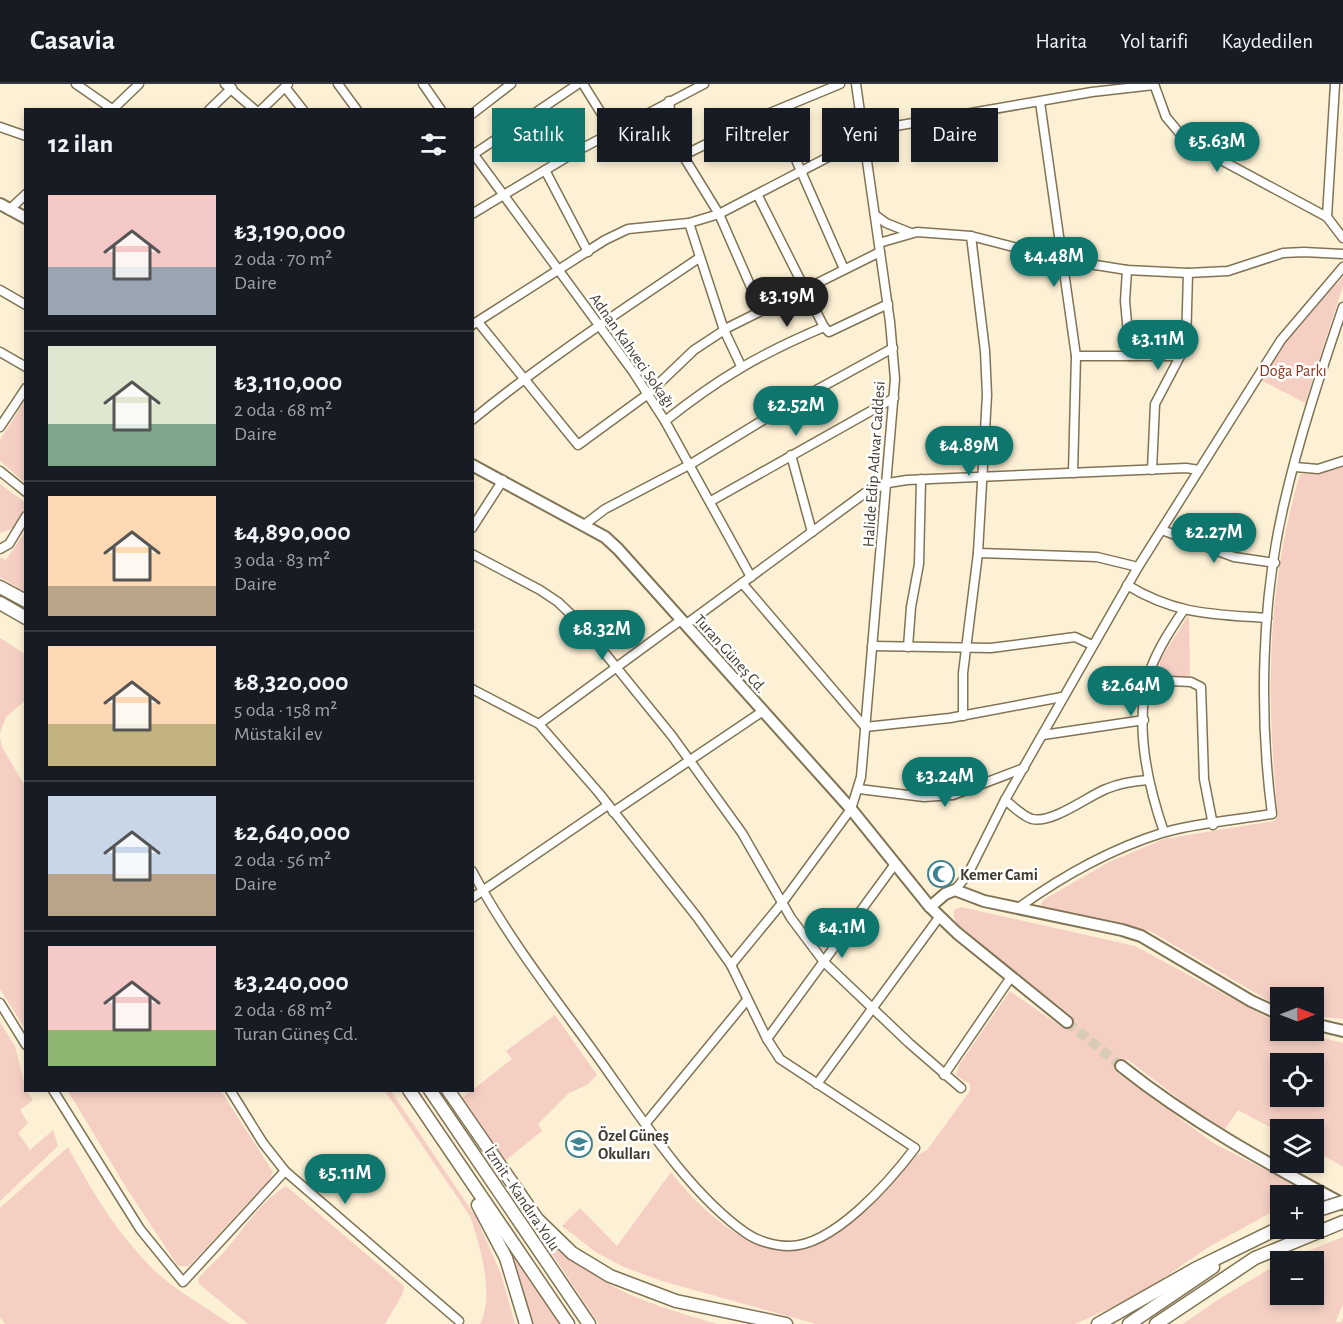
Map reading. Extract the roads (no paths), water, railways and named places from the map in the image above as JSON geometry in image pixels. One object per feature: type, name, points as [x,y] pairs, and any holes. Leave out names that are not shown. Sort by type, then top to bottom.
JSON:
[{"type":"highway","points":[[0,587],[24,601]]},
{"type":"highway","points":[[0,603],[24,617]]},
{"type":"highway","name":"İzmit - Kandıra Yolu","points":[[410,1092],[568,1324]]},
{"type":"highway","name":"İzmit - Kandıra Yolu","points":[[431,1092],[590,1324]]},
{"type":"highway","points":[[449,1092],[537,1219],[573,1253],[610,1276],[676,1301],[786,1324]]},
{"type":"highway","points":[[428,1118],[439,1145],[481,1210],[506,1258],[526,1324]]},
{"type":"highway","points":[[1324,1208],[1343,1203]]},
{"type":"highway","points":[[1156,1324],[1256,1258],[1340,1223]]},
{"type":"highway","points":[[1098,1324],[1195,1269],[1270,1233]]},
{"type":"highway","points":[[1129,1324],[1247,1245]]},
{"type":"highway","points":[[1170,1324],[1256,1258]]},
{"type":"highway","points":[[718,1311],[755,1324]]},
{"type":"main road","points":[[5,207],[24,217]]},
{"type":"main road","name":"Turan Güneş Cd.","points":[[474,466],[584,525],[618,549],[851,809],[930,907],[1067,1022]]},
{"type":"main road","points":[[930,907],[945,894],[955,890],[984,901],[1141,936],[1270,1009]]},
{"type":"main road","points":[[1324,1025],[1343,1026]]},
{"type":"main road","points":[[1324,1026],[1343,1030]]},
{"type":"main road","points":[[1121,1066],[1162,1098],[1212,1132],[1343,1203]]},
{"type":"street","points":[[76,84],[111,108]]},
{"type":"street","points":[[113,108],[139,84]]},
{"type":"street","points":[[338,84],[356,108]]},
{"type":"street","points":[[423,84],[440,108]]},
{"type":"street","points":[[474,112],[511,84]]},
{"type":"street","points":[[474,152],[580,84],[597,110]]},
{"type":"street","points":[[656,108],[704,84]]},
{"type":"street","points":[[784,108],[840,84]]},
{"type":"street","name":"Halide Edip Adıvar Caddesi","points":[[856,84],[859,108]]},
{"type":"street","points":[[1327,217],[1335,84]]},
{"type":"street","points":[[263,108],[286,85],[302,108]]},
{"type":"street","points":[[899,126],[1118,88],[1154,85],[1166,117],[1182,136],[1206,152],[1327,217],[1343,238]]},
{"type":"street","points":[[211,108],[228,86],[253,108]]},
{"type":"street","points":[[669,101],[670,108]]},
{"type":"street","points":[[1040,102],[1076,356],[1073,473]]},
{"type":"street","points":[[0,127],[24,135]]},
{"type":"street","points":[[474,213],[597,141]]},
{"type":"street","name":"Adnan Kahveci Sokağı","points":[[474,154],[648,394],[691,464],[751,577]]},
{"type":"street","points":[[822,161],[758,196],[719,214],[689,223],[628,229],[475,323],[578,446],[648,394],[694,350],[724,330],[880,252]]},
{"type":"street","points":[[686,162],[719,214],[761,310]]},
{"type":"street","points":[[797,162],[844,269]]},
{"type":"street","name":"Halide Edip Adıvar Caddesi","points":[[731,965],[782,903],[851,809],[859,789],[894,398],[893,348],[888,304],[867,162]]},
{"type":"street","points":[[545,170],[588,252]]},
{"type":"street","points":[[5,207],[24,195]]},
{"type":"street","points":[[758,196],[824,327],[829,332],[888,304]]},
{"type":"street","points":[[875,215],[886,223],[911,233]]},
{"type":"street","points":[[689,223],[724,330],[741,366]]},
{"type":"street","points":[[879,243],[926,231],[971,236],[1064,260],[1127,270],[1188,273],[1228,271],[1283,254],[1304,252],[1343,254]]},
{"type":"street","points":[[963,716],[966,649],[978,553],[987,382],[971,236]]},
{"type":"street","points":[[474,418],[599,325],[699,258]]},
{"type":"street","points":[[955,890],[968,874],[1005,800],[1062,697],[1138,567],[1281,340],[1343,267]]},
{"type":"street","points":[[1127,270],[1125,301],[1130,356]]},
{"type":"street","points":[[1152,470],[1155,404],[1186,345],[1188,273]]},
{"type":"street","points":[[0,290],[24,304]]},
{"type":"street","points":[[1018,908],[1081,869],[1126,846],[1164,832],[1272,814],[1265,748],[1267,618],[1284,504],[1343,307]]},
{"type":"street","points":[[665,421],[716,381],[741,366],[824,327]]},
{"type":"street","points":[[584,525],[605,509],[691,464],[778,411],[893,348]]},
{"type":"street","points":[[0,352],[24,366]]},
{"type":"street","points":[[1076,356],[1180,356]]},
{"type":"street","points":[[0,427],[24,391]]},
{"type":"street","points":[[711,501],[894,398]]},
{"type":"street","points":[[791,455],[812,532]]},
{"type":"street","points":[[1294,467],[1318,469],[1343,462]]},
{"type":"street","points":[[539,724],[615,668],[751,577],[865,493],[888,483],[983,476],[1199,470]]},
{"type":"street","points":[[0,471],[24,490]]},
{"type":"street","points":[[908,647],[919,564],[921,479]]},
{"type":"street","points":[[474,525],[503,480]]},
{"type":"street","points":[[0,549],[9,544],[24,519]]},
{"type":"street","points":[[1162,530],[1234,556],[1275,563]]},
{"type":"street","points":[[978,553],[1097,557],[1138,567]]},
{"type":"street","points":[[474,555],[558,602],[582,625],[690,762],[742,833],[782,903],[824,962],[944,1075],[961,1088]]},
{"type":"street","points":[[742,583],[865,726],[963,716],[1062,697]]},
{"type":"street","points":[[1127,585],[1149,598],[1183,610],[1267,618]]},
{"type":"street","points":[[1164,832],[1148,780],[1144,720],[1148,680],[1157,653],[1183,610]]},
{"type":"street","points":[[872,646],[966,649],[1014,647],[1075,637],[1092,645]]},
{"type":"street","points":[[1148,680],[1191,682],[1201,687],[1204,779],[1213,825]]},
{"type":"street","points":[[474,690],[539,724],[610,808],[697,917],[731,965],[767,1039],[780,1059],[915,1148],[890,1180],[846,1220],[825,1234],[791,1246],[770,1244],[747,1235],[726,1218],[692,1183],[646,1123],[537,972],[474,875]]},
{"type":"street","points":[[474,897],[610,808],[690,762],[763,711]]},
{"type":"street","points":[[1043,735],[1144,720]]},
{"type":"street","points":[[859,789],[924,797],[953,795],[1024,768]]},
{"type":"street","points":[[1005,800],[1032,819],[1041,819],[1121,783],[1148,780]]},
{"type":"street","points":[[767,1039],[895,864]]},
{"type":"street","points":[[817,1084],[940,916]]},
{"type":"street","points":[[944,1075],[1011,977]]},
{"type":"street","points":[[646,1123],[747,1000]]},
{"type":"street","points":[[0,1003],[24,1042]]},
{"type":"street","points":[[54,1092],[140,1229],[183,1282],[285,1171]]},
{"type":"street","points":[[231,1092],[263,1143],[285,1171],[459,1321]]},
{"type":"tunnel","points":[[1067,1022],[1121,1066]]},
{"type":"place","name":"Kemer Cami","points":[[941,874]]},
{"type":"place","name":"Özel Güneş Okulları","points":[[579,1144]]},
{"type":"park label","name":"Doğa Parkı","points":[[1293,370]]}]
